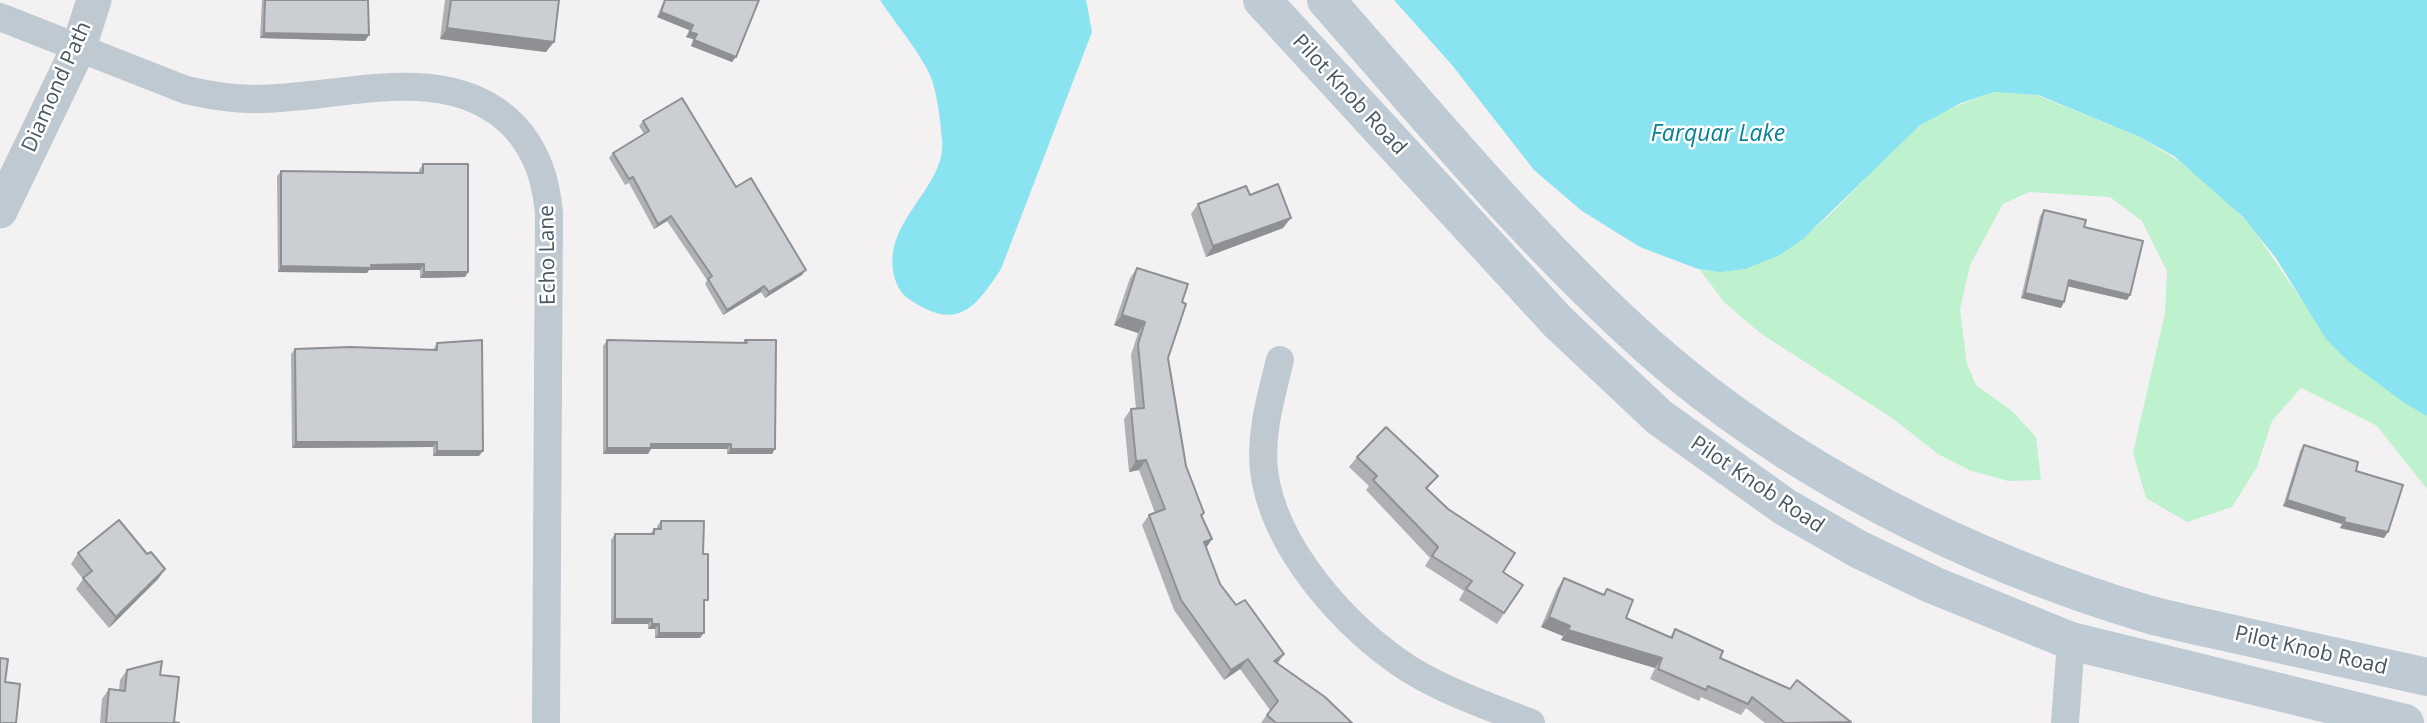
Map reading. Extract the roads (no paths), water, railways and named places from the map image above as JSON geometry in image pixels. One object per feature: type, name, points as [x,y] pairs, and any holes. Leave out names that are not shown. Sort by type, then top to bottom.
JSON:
[{"type":"main road","name":"Pilot Knob Road","points":[[1262,0],[1558,322],[1659,417],[1785,507],[1858,549],[1933,585],[2071,640],[2405,723]]},
{"type":"main road","name":"Pilot Knob Road","points":[[1326,0],[1564,266],[1650,348],[1792,453],[1855,492],[1926,528],[2073,589],[2149,614],[2427,677]]},
{"type":"main road","points":[[2071,640],[2073,589]]},
{"type":"street","name":"Diamond Path","points":[[0,211],[79,47],[94,0]]},
{"type":"street","name":"Echo Lane","points":[[0,17],[186,90],[231,98],[272,99],[401,87],[440,88],[465,94],[488,105],[526,140],[547,186],[549,212],[546,723]]},
{"type":"street","points":[[1280,360],[1265,425],[1264,471],[1274,511],[1299,558],[1331,601],[1367,638],[1410,670],[1531,723]]},
{"type":"street","points":[[2065,723],[2071,640]]},
{"type":"water","points":[[880,0],[1086,0],[1092,32],[1001,269],[978,300],[959,313],[936,313],[922,307],[903,294],[896,282],[892,261],[896,242],[903,224],[935,174],[941,157],[942,139],[936,95],[928,71]]},
{"type":"water","name":"Farquar Lake","points":[[1394,0],[2427,0],[2427,416],[2403,402],[2348,361],[2326,339],[2276,258],[2243,217],[2174,156],[2140,137],[2038,95],[1994,92],[1961,103],[1919,126],[1803,239],[1778,256],[1745,269],[1720,272],[1698,269],[1640,247],[1582,211],[1534,170],[1452,65]]}]
